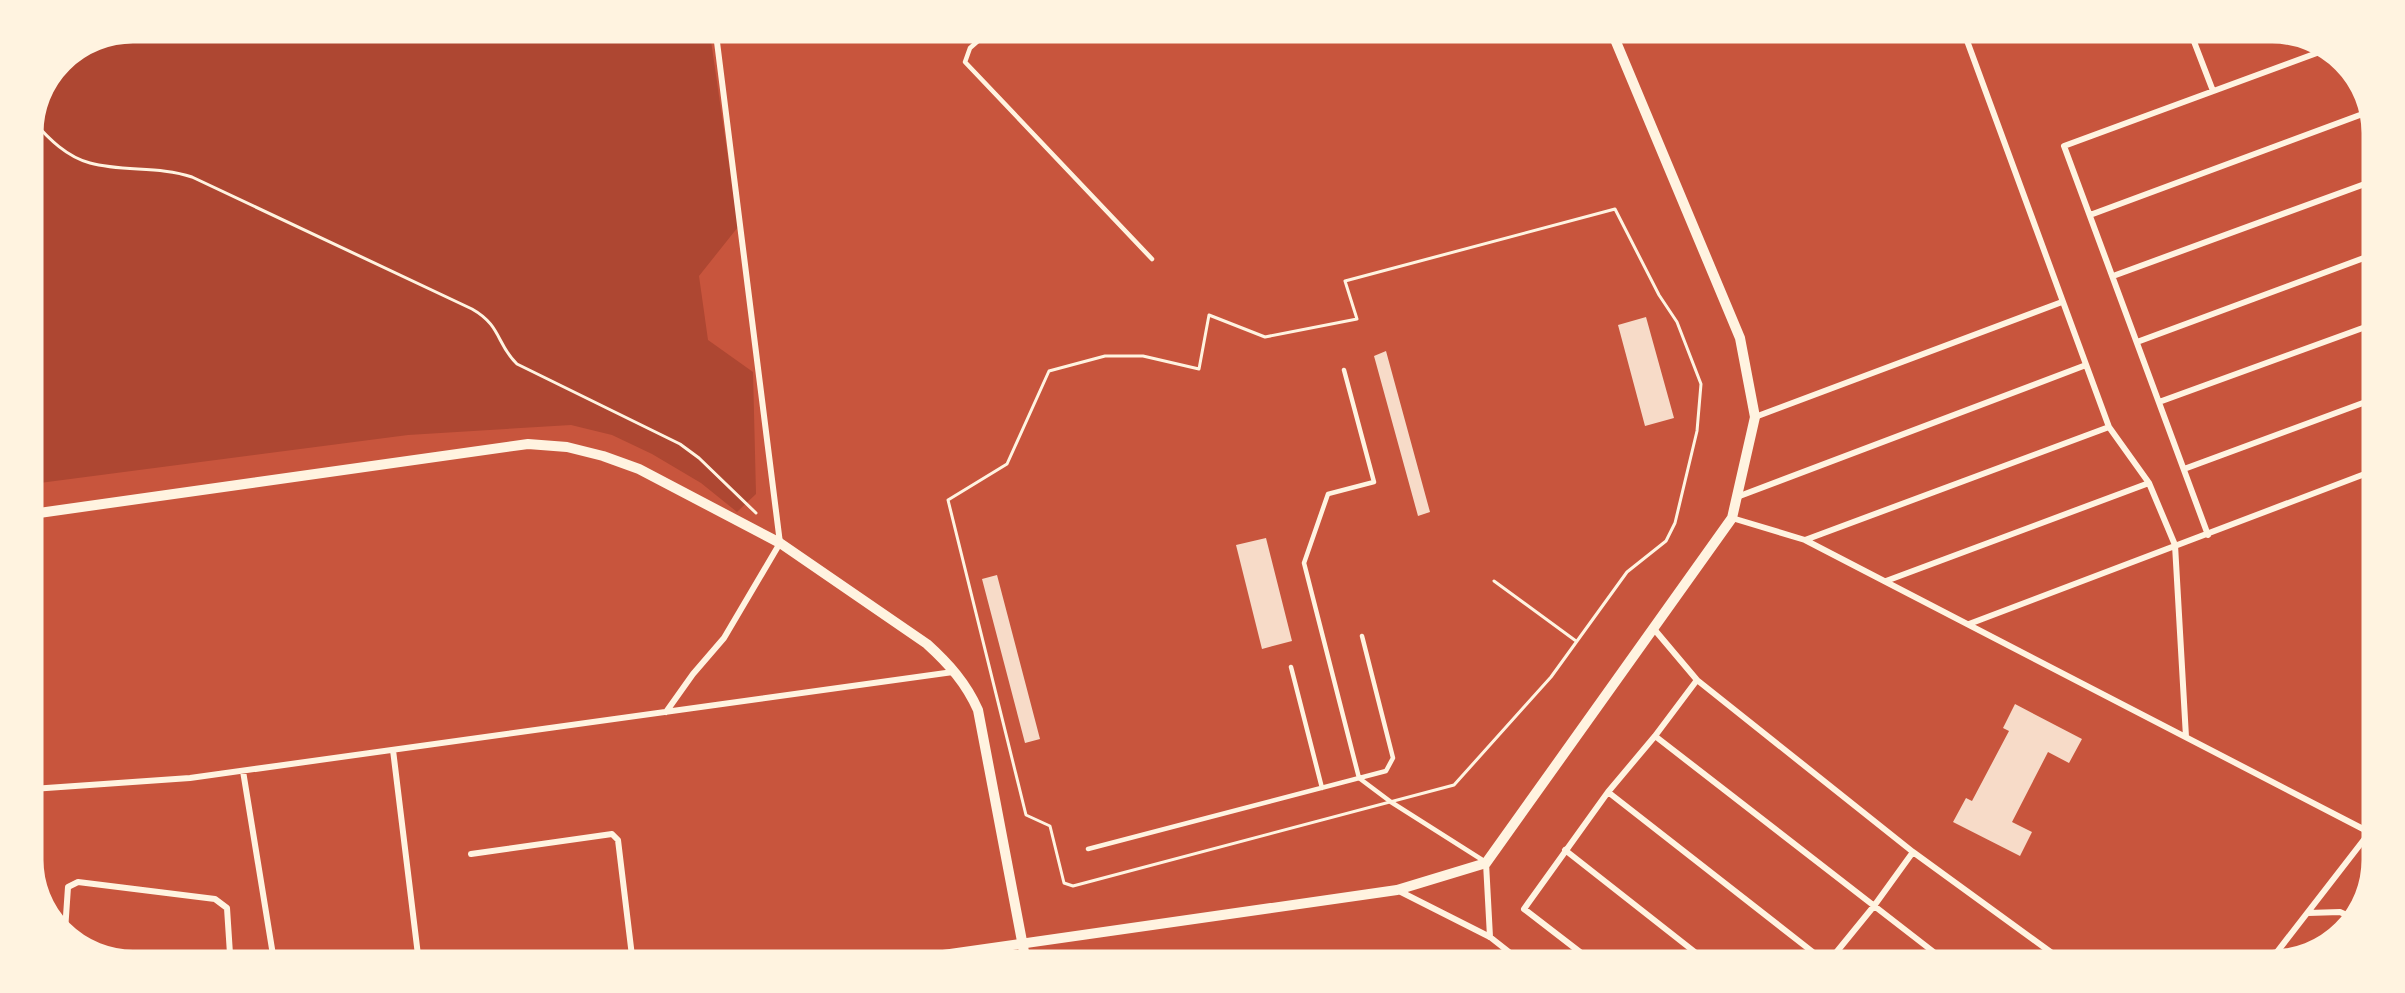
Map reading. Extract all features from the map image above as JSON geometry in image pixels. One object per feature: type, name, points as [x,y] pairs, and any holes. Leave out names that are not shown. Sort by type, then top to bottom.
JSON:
[{"type":"street","points":[[666,712],[693,674],[724,638],[780,543],[717,42]]},
{"type":"street","points":[[989,951],[1023,943],[1397,890],[1486,862],[1732,518],[1755,417],[1740,338],[1616,42]]},
{"type":"street","points":[[1967,42],[2109,427],[2149,483],[2175,545],[2186,737]]},
{"type":"street","points":[[2194,42],[2213,92]]},
{"type":"street","points":[[2208,535],[2064,146],[2316,53]]},
{"type":"street","points":[[2090,215],[2361,115]]},
{"type":"street","points":[[2112,276],[2363,185]]},
{"type":"street","points":[[2137,342],[2363,258]]},
{"type":"street","points":[[1755,417],[2062,302]]},
{"type":"street","points":[[2159,402],[2363,328]]},
{"type":"street","points":[[1737,497],[2086,365]]},
{"type":"street","points":[[2184,469],[2363,403]]},
{"type":"street","points":[[1804,540],[2109,427]]},
{"type":"street","points":[[42,513],[528,444],[576,449],[639,469],[780,543],[927,644],[955,672],[968,689],[978,710],[1024,951]]},
{"type":"street","points":[[1969,624],[2363,475]]},
{"type":"street","points":[[1886,582],[2149,483]]},
{"type":"street","points":[[1732,518],[1804,540],[2363,829]]},
{"type":"street","points":[[1654,629],[1697,680],[1913,852],[2049,951]]},
{"type":"street","points":[[42,788],[190,778],[955,672]]},
{"type":"street","points":[[1579,951],[1524,909],[1608,792],[1656,736],[1697,680]]},
{"type":"street","points":[[1656,736],[1932,951]]},
{"type":"street","points":[[393,750],[418,951]]},
{"type":"street","points":[[243,771],[272,951]]},
{"type":"street","points":[[1608,792],[1811,951]]},
{"type":"street","points":[[471,854],[612,834],[618,840],[631,951]]},
{"type":"street","points":[[2279,950],[2363,842]]},
{"type":"street","points":[[1565,850],[1694,951]]},
{"type":"street","points":[[1837,951],[1874,906],[1913,852]]},
{"type":"street","points":[[1486,862],[1490,937]]},
{"type":"street","points":[[66,920],[68,887],[78,882],[215,899],[226,908],[230,951]]},
{"type":"street","points":[[1397,890],[1490,937],[1508,951]]},
{"type":"street","points":[[2308,913],[2340,912],[2345,914]]},
{"type":"lane","points":[[977,42],[970,48],[965,62],[1152,259]]},
{"type":"lane","points":[[1344,370],[1374,482],[1328,494],[1304,562],[1359,778],[1391,802],[1486,862]]},
{"type":"lane","points":[[1088,849],[1386,771],[1393,758],[1362,636]]},
{"type":"lane","points":[[1291,667],[1322,788]]},
{"type":"path","points":[[42,131],[50,140],[87,163],[170,171],[192,177],[480,314],[494,326],[508,355],[518,364],[689,450],[747,502],[762,520]]},
{"type":"path","points":[[1494,581],[1576,641]]},
{"type":"shaded area","points":[[133,42],[711,42],[738,227],[699,276],[708,340],[753,372],[756,494],[737,512],[701,483],[652,454],[612,435],[571,425],[408,435],[42,483],[42,127],[45,109],[57,82],[82,57],[115,44]]},
{"type":"building","points":[[1646,317],[1674,418],[1645,426],[1618,325]]},
{"type":"building","points":[[1386,351],[1430,512],[1418,516],[1374,356]]},
{"type":"building","points":[[1266,538],[1292,641],[1262,649],[1236,545]]},
{"type":"building","points":[[997,575],[1040,739],[1025,743],[982,579]]},
{"type":"building","points":[[2015,704],[2082,739],[2069,763],[2048,752],[2012,822],[2032,832],[2020,856],[1953,822],[1966,798],[1972,801],[2009,731],[2003,728]]}]
